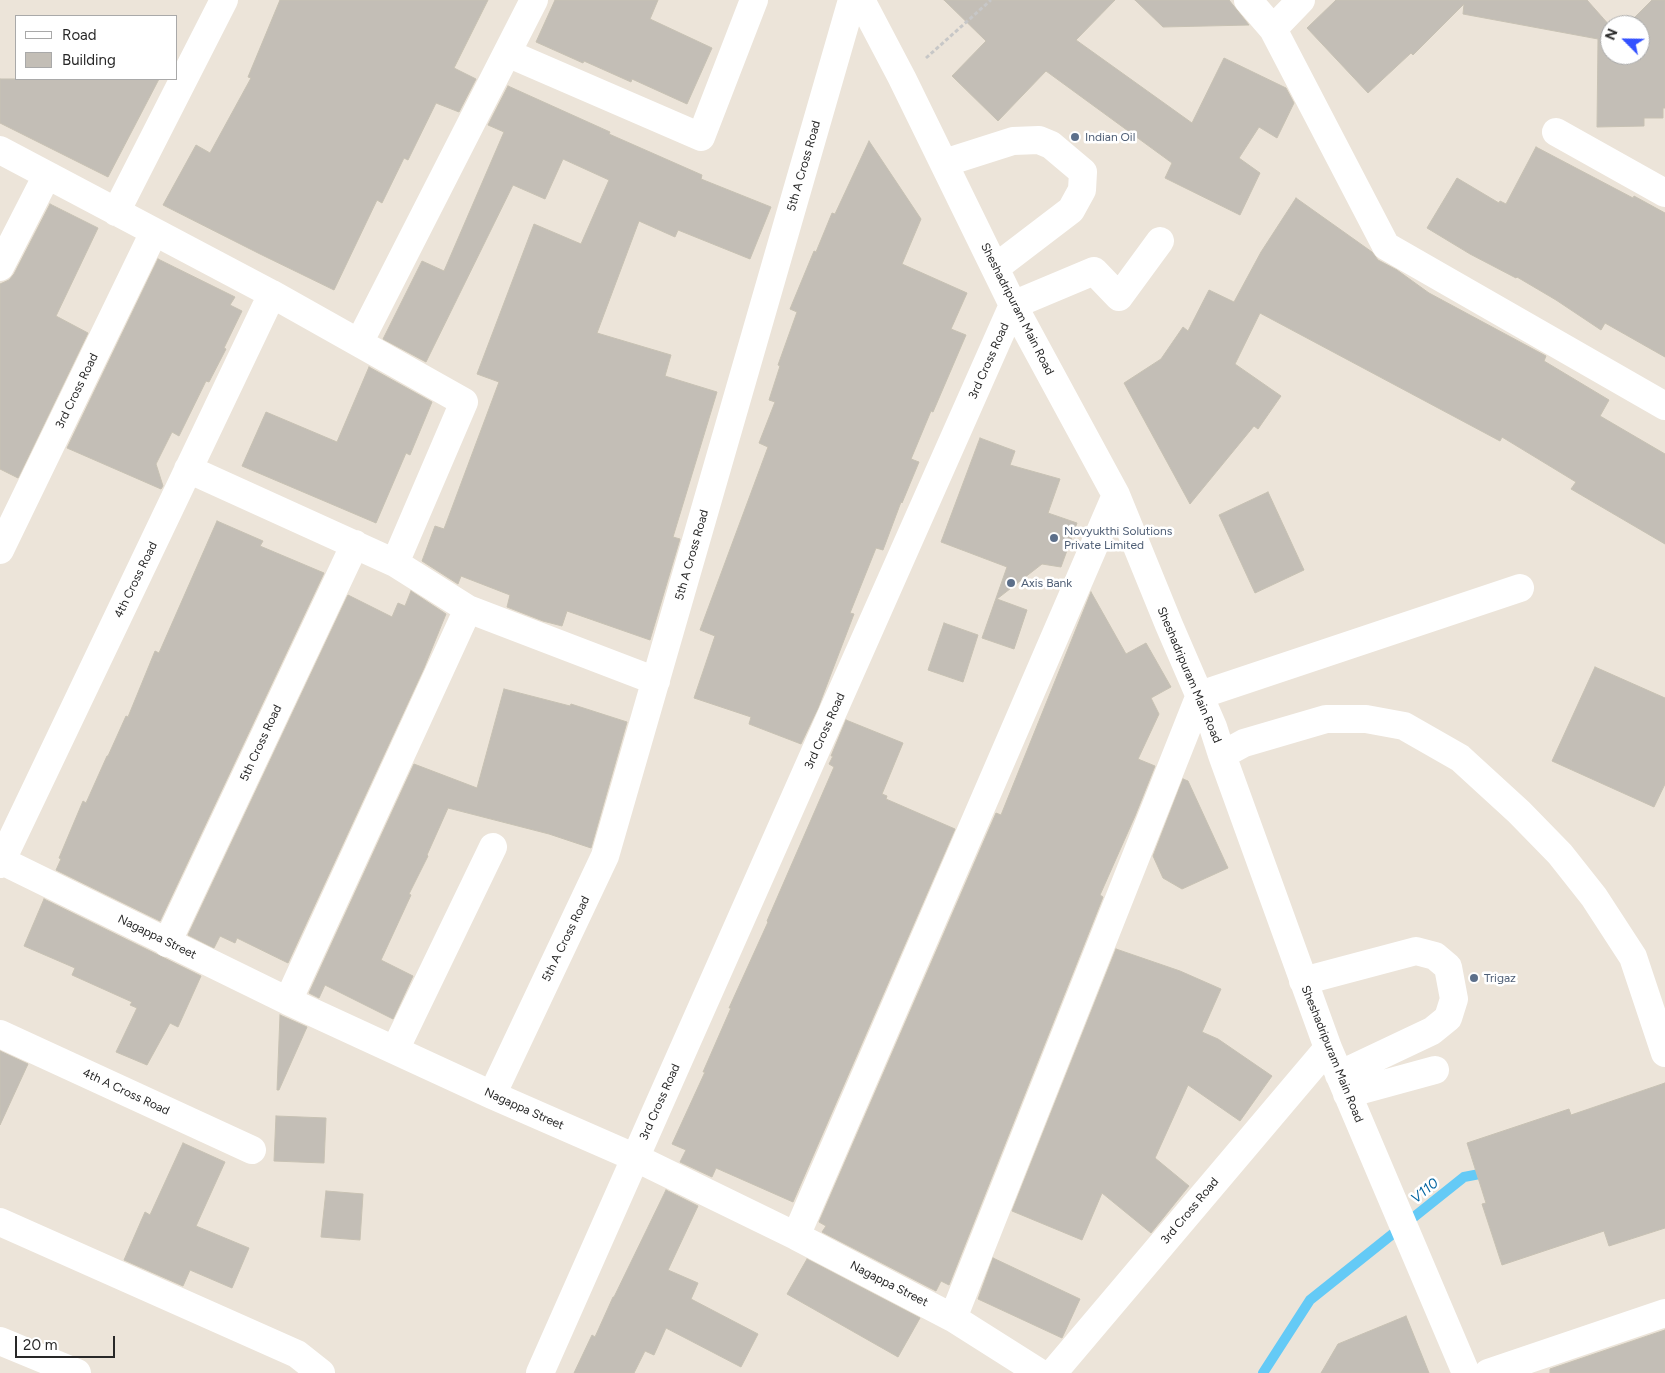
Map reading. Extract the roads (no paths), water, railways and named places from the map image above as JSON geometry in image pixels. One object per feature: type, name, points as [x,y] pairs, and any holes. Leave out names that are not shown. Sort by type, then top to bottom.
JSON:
[{"type":"street","points":[[116,212],[224,0]]},
{"type":"street","points":[[359,343],[534,0]]},
{"type":"street","points":[[507,53],[702,138],[754,0]]},
{"type":"street","name":"5th A Cross Road","points":[[492,1094],[605,856],[852,0]]},
{"type":"street","name":"Sheshadripuram Main Road","points":[[861,0],[902,78],[1013,305],[1116,495],[1168,625],[1213,727],[1328,1048],[1466,1373]]},
{"type":"street","points":[[1248,0],[1273,29],[1386,246],[1665,406]]},
{"type":"street","points":[[1273,29],[1301,0]]},
{"type":"street","points":[[1556,132],[1665,193]]},
{"type":"street","points":[[944,163],[1013,141],[1039,140],[1051,145],[1083,172],[1082,190],[1071,210],[995,268]]},
{"type":"street","points":[[0,150],[272,294],[464,402],[395,563]]},
{"type":"street","points":[[0,267],[47,175]]},
{"type":"street","name":"3rd Cross Road","points":[[0,550],[154,232]]},
{"type":"street","points":[[1013,305],[1094,271],[1119,297],[1160,241]]},
{"type":"street","name":"4th Cross Road","points":[[1,862],[272,294]]},
{"type":"street","name":"3rd Cross Road","points":[[540,1373],[1013,305]]},
{"type":"street","points":[[188,469],[395,563],[468,609],[656,681]]},
{"type":"street","points":[[796,1236],[1116,495]]},
{"type":"street","name":"5th Cross Road","points":[[167,942],[355,544]]},
{"type":"street","points":[[953,1318],[1200,694],[1520,588]]},
{"type":"street","points":[[288,1001],[468,609]]},
{"type":"street","points":[[1222,755],[1244,743],[1326,719],[1366,719],[1404,726],[1460,758],[1519,812],[1560,854],[1594,897],[1633,957],[1665,1053]]},
{"type":"street","points":[[394,1050],[493,847]]},
{"type":"street","name":"Nagappa Street","points":[[1,862],[288,1001],[636,1158],[796,1236],[953,1318],[1040,1373]]},
{"type":"street","points":[[1304,981],[1416,951],[1435,956],[1448,967],[1454,999],[1448,1018],[1432,1031],[1343,1084]]},
{"type":"street","name":"4th A Cross Road","points":[[0,1034],[252,1150]]},
{"type":"street","name":"3rd Cross Road","points":[[1053,1373],[1328,1048]]},
{"type":"street","points":[[1343,1084],[1435,1070]]},
{"type":"street","points":[[0,1222],[297,1354],[320,1373]]},
{"type":"street","points":[[1488,1373],[1665,1313]]},
{"type":"street","points":[[0,1341],[77,1373]]},
{"type":"waterway","name":"V110","points":[[1263,1373],[1310,1300],[1464,1177],[1490,1172]]},
{"type":"place","name":"Indian Oil","points":[[1075,137]]},
{"type":"place","name":"Novyukthi Solutions Private Limited","points":[[1054,538]]},
{"type":"place","name":"Axis Bank","points":[[1011,583]]},
{"type":"place","name":"Trigaz","points":[[1474,978]]}]
